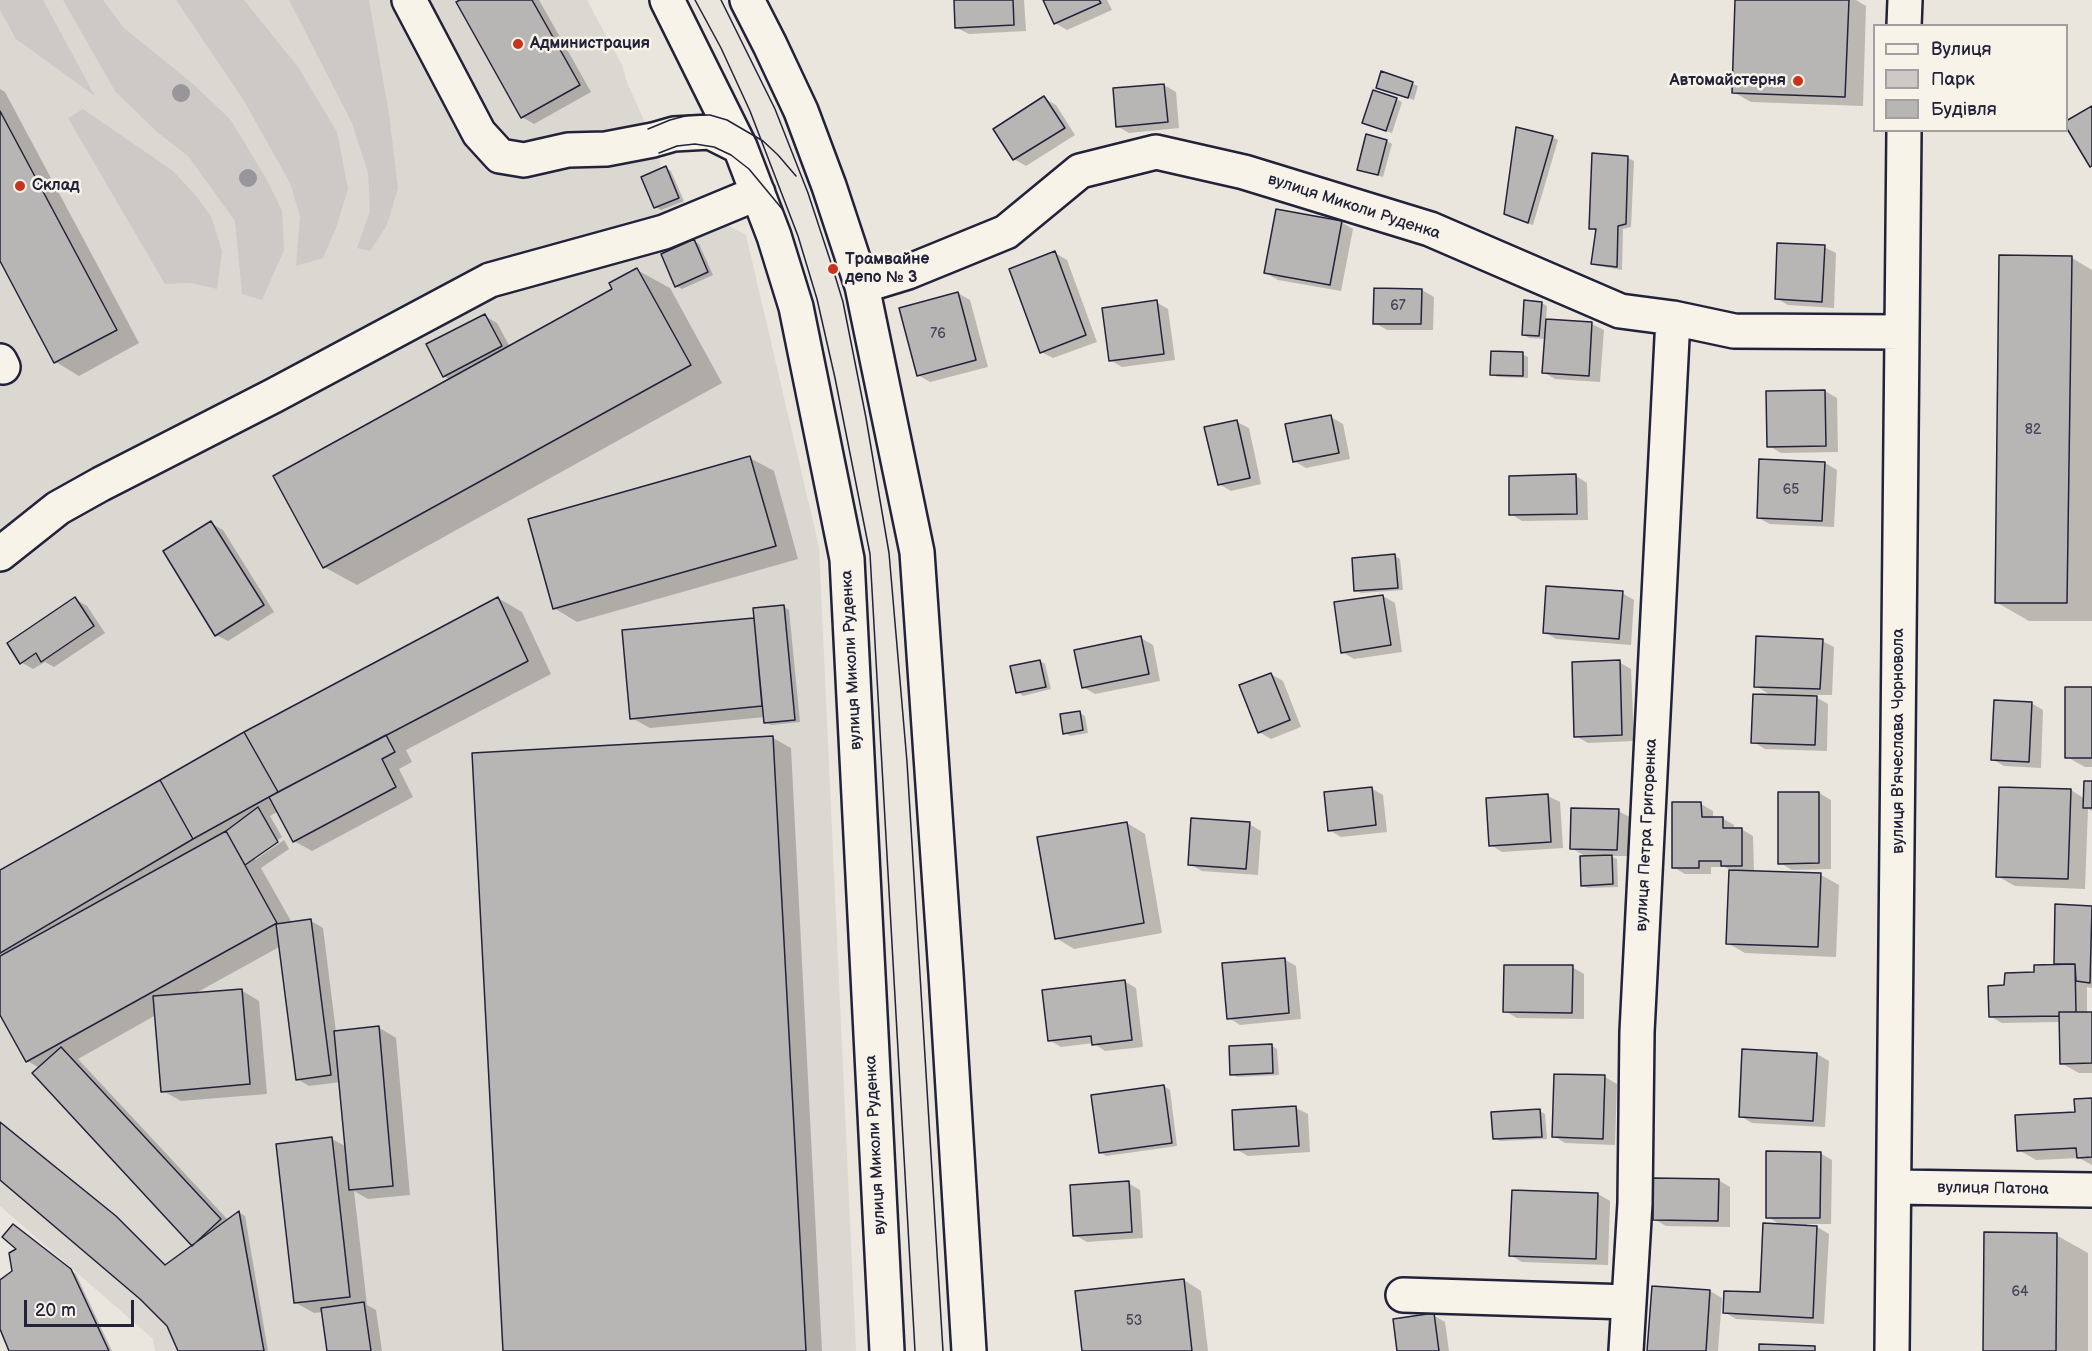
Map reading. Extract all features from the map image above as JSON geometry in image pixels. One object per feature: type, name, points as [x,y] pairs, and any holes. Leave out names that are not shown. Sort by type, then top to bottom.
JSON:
[{"type":"street","points":[[410,0],[478,134],[501,156],[524,160],[568,150],[606,149],[674,134],[710,132],[740,147]]},
{"type":"street","name":"вулиця Миколи Руденка","points":[[667,0],[740,147],[796,307],[847,559],[887,1351]]},
{"type":"street","points":[[747,0],[801,111],[862,286],[917,552],[945,951],[969,1351]]},
{"type":"street","points":[[1904,24],[1905,0]]},
{"type":"street","name":"вулиця В'ячеслава Чорновола","points":[[1892,1351],[1904,132]]},
{"type":"street","name":"вулиця Миколи Руденка","points":[[862,286],[908,272],[1006,232],[1080,171],[1156,152],[1244,172],[1430,229],[1520,270],[1620,311],[1673,318],[1734,331],[1902,332]]},
{"type":"street","points":[[0,554],[58,508],[490,280],[664,232],[758,193]]},
{"type":"street","name":"вулиця Петра Григоренка","points":[[1626,1351],[1635,1203],[1638,1020],[1673,318]]},
{"type":"street","name":"вулиця Патона","points":[[1895,1187],[2092,1190]]},
{"type":"street","points":[[1403,1295],[1629,1302]]},
{"type":"shaded area","points":[[0,0],[587,0],[622,65],[628,85],[659,153],[663,191],[746,235],[819,547],[856,1351],[155,1351],[153,1339],[0,1206]]},
{"type":"green space","points":[[0,0],[43,0],[95,96],[16,39],[0,10]]},
{"type":"green space","points":[[63,0],[103,0],[124,28],[193,84],[230,119],[267,180],[282,211],[284,250],[262,300],[242,294],[235,221],[188,156],[157,132],[115,91]]},
{"type":"green space","points":[[176,0],[244,0],[298,67],[337,132],[348,189],[336,228],[323,258],[296,266],[300,216],[290,183],[243,99]]},
{"type":"green space","points":[[289,0],[369,0],[389,114],[398,188],[387,225],[370,251],[357,248],[370,211],[368,173],[352,123]]},
{"type":"green space","points":[[83,109],[173,171],[211,216],[222,251],[217,289],[191,283],[165,284],[68,118]]},
{"type":"building","name":"Администрация","points":[[460,0],[532,0],[580,85],[521,118],[456,2]]},
{"type":"building","points":[[954,0],[1013,0],[1014,25],[955,28]]},
{"type":"building","points":[[1043,0],[1099,0],[1101,3],[1054,24]]},
{"type":"building","points":[[1735,0],[1849,0],[1845,97],[1732,93]]},
{"type":"building","points":[[1381,71],[1413,82],[1408,98],[1376,88]]},
{"type":"building","points":[[1164,84],[1168,122],[1116,127],[1113,88]]},
{"type":"building","points":[[1373,90],[1397,98],[1386,131],[1362,123]]},
{"type":"building","points":[[1044,96],[1065,128],[1013,160],[993,129]]},
{"type":"building","points":[[2092,106],[2092,166],[2090,167],[2068,130],[2068,120]]},
{"type":"building","name":"Склад","points":[[0,111],[117,330],[54,363],[0,261]]},
{"type":"building","points":[[1516,127],[1553,136],[1528,223],[1504,214]]},
{"type":"building","points":[[1366,134],[1387,140],[1378,175],[1357,170]]},
{"type":"building","points":[[1592,153],[1628,156],[1626,224],[1618,226],[1617,267],[1591,264],[1596,229],[1589,229]]},
{"type":"building","points":[[666,166],[679,198],[654,208],[641,177]]},
{"type":"building","points":[[1276,209],[1342,221],[1330,285],[1264,273]]},
{"type":"building","points":[[694,239],[708,272],[675,287],[661,254]]},
{"type":"building","points":[[1777,243],[1825,245],[1822,302],[1775,299]]},
{"type":"building","points":[[1055,251],[1086,335],[1040,353],[1009,269]]},
{"type":"building","points":[[1999,255],[2072,256],[2067,603],[1995,603]]},
{"type":"building","points":[[637,268],[691,365],[323,568],[273,476],[612,289],[609,283]]},
{"type":"building","points":[[1374,288],[1422,289],[1421,324],[1373,324]]},
{"type":"building","points":[[958,292],[976,360],[917,376],[899,308]]},
{"type":"building","points":[[1157,300],[1164,354],[1109,361],[1102,308]]},
{"type":"building","points":[[1524,300],[1542,302],[1539,336],[1522,335]]},
{"type":"building","points":[[485,314],[502,346],[443,377],[426,344]]},
{"type":"building","points":[[1546,319],[1592,322],[1589,376],[1542,373]]},
{"type":"building","points":[[1491,351],[1523,352],[1523,376],[1490,375]]},
{"type":"building","points":[[1825,390],[1826,446],[1767,447],[1766,391]]},
{"type":"building","points":[[1331,415],[1339,453],[1293,462],[1285,424]]},
{"type":"building","points":[[1237,420],[1250,478],[1218,485],[1204,427]]},
{"type":"building","points":[[750,456],[776,546],[553,609],[528,519]]},
{"type":"building","points":[[1759,459],[1825,462],[1822,521],[1757,518]]},
{"type":"building","points":[[1576,474],[1577,514],[1509,515],[1509,476]]},
{"type":"building","points":[[211,521],[264,605],[215,636],[163,551]]},
{"type":"building","points":[[1395,554],[1398,588],[1354,591],[1352,558]]},
{"type":"building","points":[[1546,586],[1623,591],[1619,639],[1543,633]]},
{"type":"building","points":[[1383,595],[1391,645],[1341,653],[1334,602]]},
{"type":"building","points":[[75,597],[94,626],[41,662],[36,653],[20,664],[7,643]]},
{"type":"building","points":[[498,597],[528,661],[278,792],[244,732]]},
{"type":"building","points":[[784,605],[795,720],[764,723],[753,608]]},
{"type":"building","points":[[754,618],[762,706],[630,719],[622,630]]},
{"type":"building","points":[[1141,636],[1149,674],[1082,688],[1074,650]]},
{"type":"building","points":[[1756,636],[1823,639],[1820,689],[1754,687]]},
{"type":"building","points":[[1040,660],[1046,687],[1016,693],[1010,666]]},
{"type":"building","points":[[1620,660],[1622,735],[1574,737],[1572,662]]},
{"type":"building","points":[[1271,673],[1290,720],[1258,733],[1239,685]]},
{"type":"building","points":[[2065,687],[2092,687],[2092,758],[2065,758]]},
{"type":"building","points":[[1753,694],[1817,696],[1815,745],[1751,743]]},
{"type":"building","points":[[1994,700],[2032,702],[2029,762],[1991,760]]},
{"type":"building","points":[[1080,711],[1083,730],[1063,734],[1060,714]]},
{"type":"building","points":[[244,732],[278,792],[193,839],[160,780]]},
{"type":"building","points":[[386,735],[395,752],[382,759],[396,787],[293,842],[269,797]]},
{"type":"building","points":[[773,736],[806,1351],[503,1351],[472,753]]},
{"type":"building","points":[[160,780],[193,839],[0,953],[0,870]]},
{"type":"building","points":[[2084,781],[2092,781],[2092,808],[2083,808]]},
{"type":"building","points":[[1372,787],[1376,825],[1328,831],[1324,792]]},
{"type":"building","points":[[1999,787],[2071,789],[2068,879],[1996,877]]},
{"type":"building","points":[[1778,792],[1819,792],[1819,863],[1778,864]]},
{"type":"building","points":[[1548,794],[1551,842],[1489,846],[1486,798]]},
{"type":"building","points":[[1672,802],[1701,802],[1702,817],[1723,817],[1723,828],[1742,828],[1742,866],[1721,866],[1721,861],[1699,861],[1699,868],[1672,868]]},
{"type":"building","points":[[258,807],[278,842],[245,865],[226,831]]},
{"type":"building","points":[[1571,808],[1619,809],[1617,850],[1570,849]]},
{"type":"building","points":[[1191,818],[1250,822],[1246,869],[1188,865]]},
{"type":"building","points":[[1127,822],[1144,923],[1055,939],[1037,837]]},
{"type":"building","points":[[226,831],[277,923],[26,1062],[0,1015],[0,956]]},
{"type":"building","points":[[1612,855],[1613,884],[1581,886],[1580,856]]},
{"type":"building","points":[[1729,870],[1821,873],[1818,947],[1726,944]]},
{"type":"building","points":[[2055,904],[2092,906],[2090,983],[2076,981],[2075,964],[2054,964]]},
{"type":"building","points":[[311,919],[331,1075],[296,1080],[276,924]]},
{"type":"building","points":[[1285,958],[1289,1013],[1227,1019],[1222,963]]},
{"type":"building","points":[[2075,964],[2076,1012],[2059,1012],[2059,1016],[1989,1017],[1988,986],[2004,985],[2005,973],[2034,972],[2034,965]]},
{"type":"building","points":[[1504,965],[1573,965],[1572,1013],[1503,1012]]},
{"type":"building","points":[[1125,980],[1132,1040],[1092,1045],[1091,1036],[1048,1041],[1042,990]]},
{"type":"building","points":[[242,989],[250,1084],[161,1092],[153,996]]},
{"type":"building","points":[[2059,1012],[2092,1012],[2092,1063],[2060,1064]]},
{"type":"building","points":[[379,1026],[393,1186],[349,1190],[334,1031]]},
{"type":"building","points":[[1272,1044],[1273,1073],[1230,1075],[1229,1046]]},
{"type":"building","points":[[61,1047],[221,1219],[192,1246],[32,1073]]},
{"type":"building","points":[[1742,1049],[1817,1053],[1813,1121],[1739,1117]]},
{"type":"building","points":[[1554,1074],[1605,1075],[1603,1139],[1552,1137]]},
{"type":"building","points":[[1164,1085],[1172,1143],[1099,1153],[1091,1095]]},
{"type":"building","points":[[2092,1098],[2092,1157],[2077,1158],[2076,1148],[2017,1151],[2015,1115],[2075,1112],[2074,1099]]},
{"type":"building","points":[[1296,1106],[1299,1146],[1234,1150],[1232,1110]]},
{"type":"building","points":[[1540,1109],[1542,1137],[1493,1139],[1491,1112]]},
{"type":"building","points":[[0,1122],[116,1216],[165,1265],[239,1211],[264,1351],[178,1351],[167,1326],[140,1299],[0,1180]]},
{"type":"building","points":[[332,1137],[350,1297],[294,1303],[276,1144]]},
{"type":"building","points":[[1766,1151],[1821,1152],[1820,1218],[1766,1218]]},
{"type":"building","points":[[1653,1178],[1719,1179],[1718,1221],[1653,1220]]},
{"type":"building","points":[[1129,1181],[1132,1232],[1073,1236],[1070,1185]]},
{"type":"building","points":[[1512,1190],[1598,1193],[1596,1259],[1509,1256]]},
{"type":"building","points":[[1763,1223],[1817,1226],[1813,1318],[1723,1313],[1724,1291],[1760,1292]]},
{"type":"building","points":[[13,1224],[71,1269],[109,1351],[9,1351],[0,1329],[0,1280],[12,1271],[9,1253],[16,1249],[2,1237]]},
{"type":"building","points":[[1984,1232],[2057,1233],[2056,1351],[1983,1351]]},
{"type":"building","points":[[1184,1279],[1192,1351],[1082,1351],[1075,1291]]},
{"type":"building","points":[[1652,1286],[1710,1290],[1706,1351],[1647,1351]]},
{"type":"building","points":[[364,1302],[371,1351],[327,1351],[321,1308]]},
{"type":"building","points":[[1434,1313],[1439,1351],[1397,1351],[1393,1319]]},
{"type":"building","points":[[1759,1344],[1815,1346],[1815,1351],[1759,1351]]},
{"type":"tram line","points":[[695,0],[721,48],[750,111],[798,236],[817,299],[835,378],[870,554],[915,1351]]},
{"type":"tram line","points":[[721,0],[775,109],[808,193],[833,269],[843,302],[866,418],[889,553],[907,762],[943,1351]]},
{"type":"tram line","points":[[648,129],[689,115],[710,115],[727,120],[763,141],[796,176]]},
{"type":"tram line","points":[[659,153],[677,146],[695,144],[714,147],[731,155],[749,169],[783,210]]},
{"type":"place","name":"Администрация","points":[[518,44]]},
{"type":"place","name":"Автомайстерня","points":[[1798,81]]},
{"type":"place","name":"Склад","points":[[20,186]]},
{"type":"place","name":"Трамвайне депо № 3","points":[[833,269]]}]
